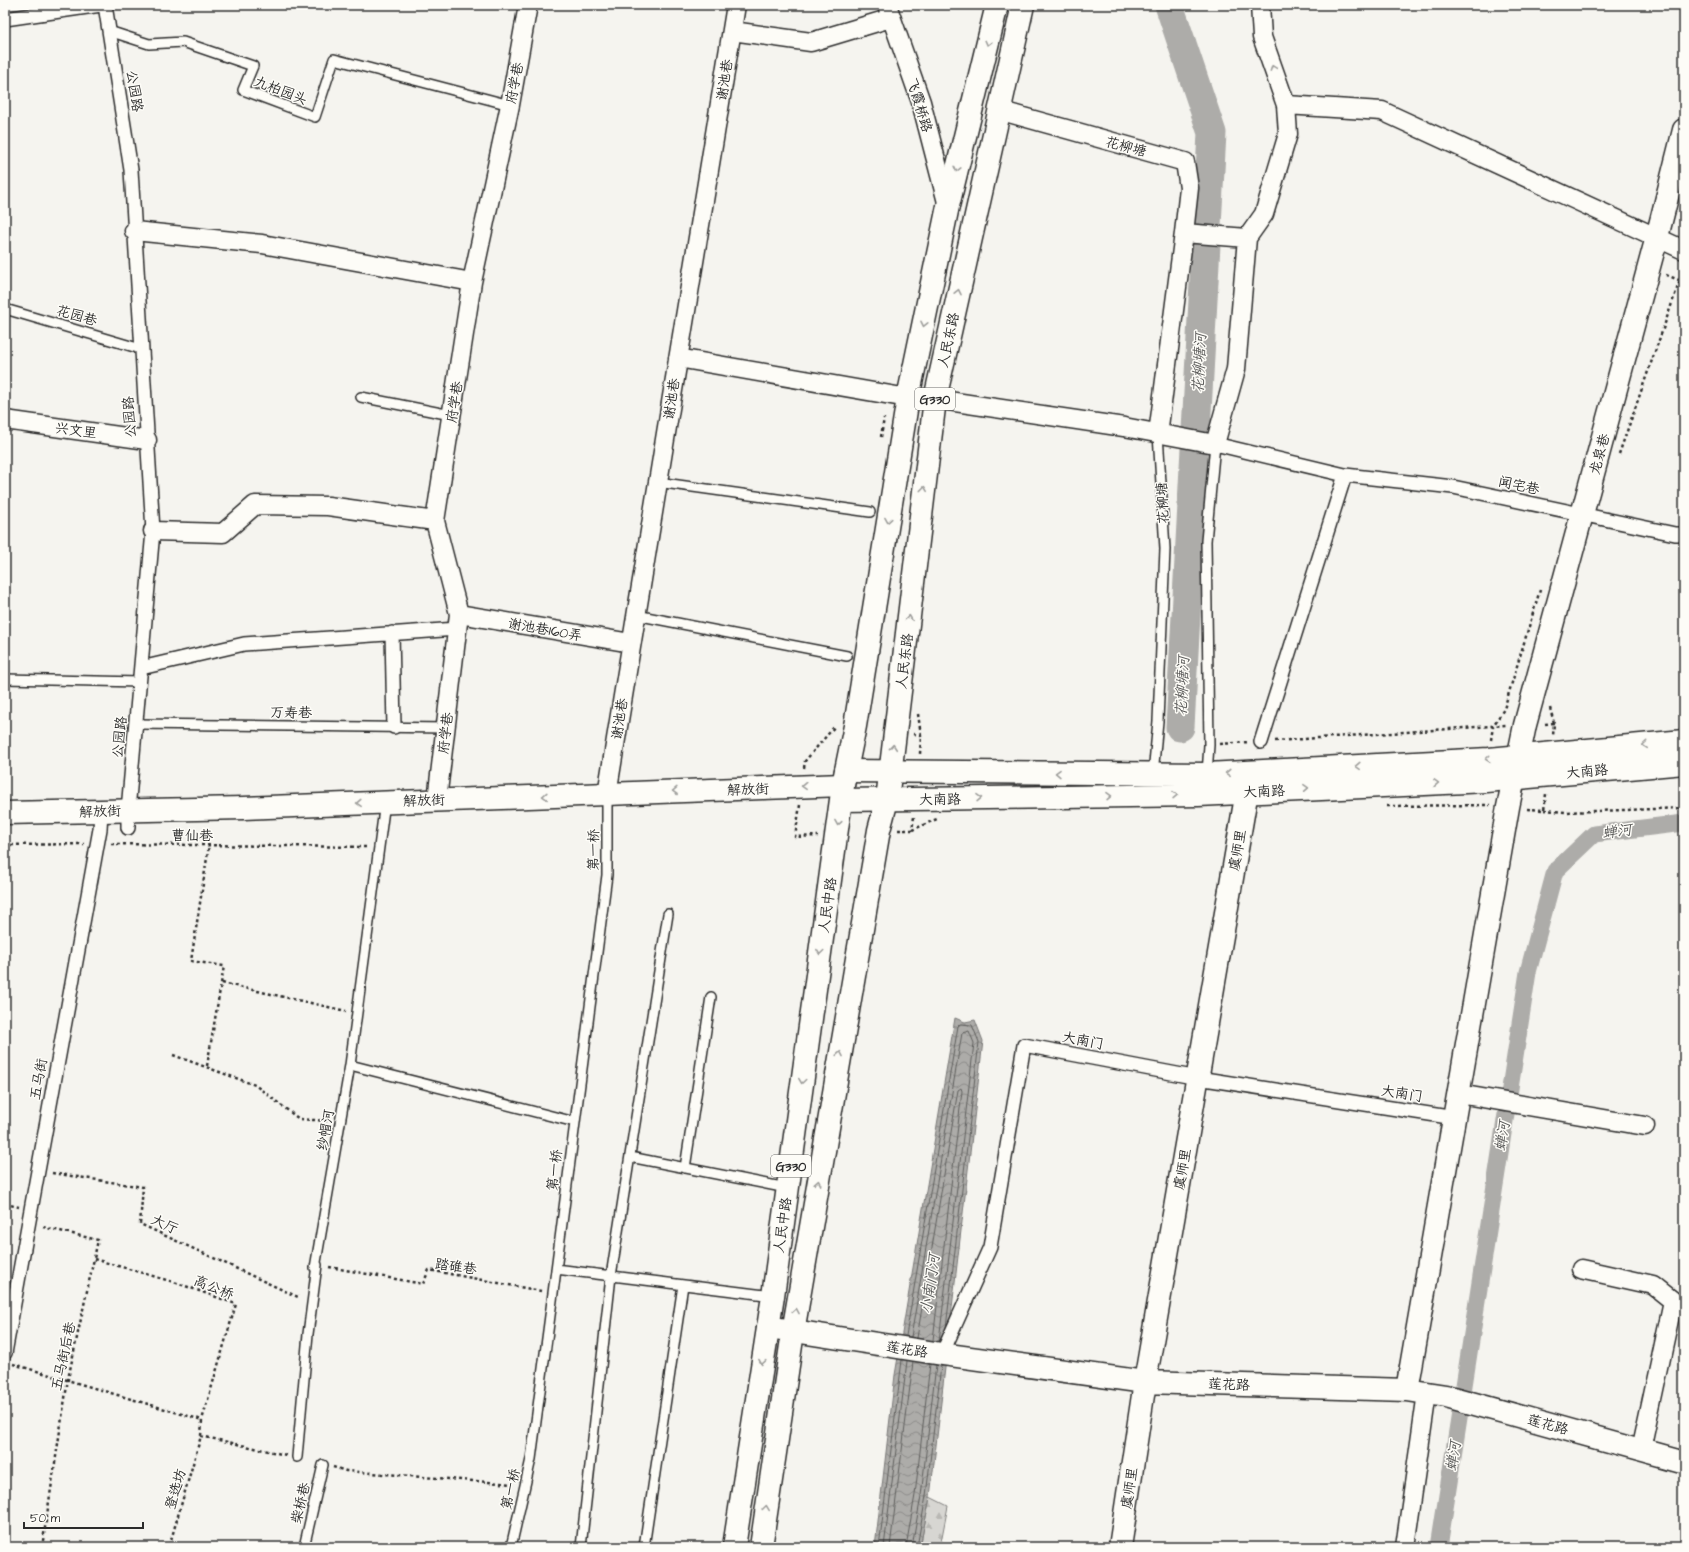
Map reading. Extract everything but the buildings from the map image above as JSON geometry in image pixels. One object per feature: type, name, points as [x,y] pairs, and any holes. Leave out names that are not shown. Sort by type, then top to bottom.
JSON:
[{"type":"main road","name":"人民东路","points":[[844,785],[855,726],[908,398],[948,206],[997,5]]},
{"type":"main road","name":"人民东路","points":[[887,800],[935,399],[998,110],[1023,5]]},
{"type":"main road","name":"龙泉巷","points":[[1514,778],[1518,756],[1657,237],[1684,130]]},
{"type":"main road","name":"大南路","points":[[844,785],[887,800],[1153,785],[1489,760],[1684,741]]},
{"type":"main road","name":"大南路","points":[[1201,781],[1247,791],[1486,781],[1684,763]]},
{"type":"main road","name":"大南路","points":[[844,785],[891,771],[1153,785]]},
{"type":"main road","points":[[1427,1393],[1455,1118],[1514,778]]},
{"type":"main road","name":"解放街","points":[[5,813],[102,811],[128,819],[244,808],[844,785]]},
{"type":"main road","name":"人民中路","points":[[734,1547],[773,1296],[844,785]]},
{"type":"main road","name":"虞师里","points":[[1120,1547],[1145,1382],[1247,791]]},
{"type":"main road","name":"人民中路","points":[[761,1547],[793,1332],[879,830],[887,800]]},
{"type":"main road","name":"莲花路","points":[[768,1327],[942,1354],[1145,1382],[1427,1393],[1490,1408],[1684,1462]]},
{"type":"street","points":[[5,20],[101,5]]},
{"type":"street","name":"公园路","points":[[105,5],[131,170],[153,531],[128,819]]},
{"type":"street","name":"府学巷","points":[[437,800],[458,622],[435,521],[472,282],[510,105],[528,5]]},
{"type":"street","name":"谢池巷","points":[[607,794],[736,5]]},
{"type":"street","points":[[678,358],[908,398],[935,399],[1216,444],[1236,369],[1246,238],[1264,214],[1288,134],[1286,105],[1262,36],[1260,5]]},
{"type":"street","points":[[732,31],[811,42],[889,12]]},
{"type":"street","name":"飞霞桥路","points":[[889,12],[921,102],[948,206]]},
{"type":"street","points":[[1286,105],[1382,112],[1684,250]]},
{"type":"street","name":"花柳塘","points":[[998,110],[1185,162],[1189,188],[1188,233],[1158,434]]},
{"type":"street","points":[[134,231],[262,244],[472,282]]},
{"type":"street","points":[[1188,233],[1246,238]]},
{"type":"street","name":"兴文里","points":[[5,420],[147,440]]},
{"type":"street","name":"闻宅巷","points":[[1216,444],[1345,475],[1453,487],[1675,534],[1684,534]]},
{"type":"street","points":[[1261,742],[1345,475]]},
{"type":"street","points":[[153,531],[223,533],[255,505],[328,506],[435,521]]},
{"type":"street","points":[[141,668],[244,644],[392,633],[458,622]]},
{"type":"street","name":"谢池巷160弄","points":[[458,622],[631,643]]},
{"type":"street","points":[[392,633],[394,727]]},
{"type":"street","name":"五马街","points":[[8,1358],[28,1223],[102,811]]},
{"type":"street","name":"大南门","points":[[942,1354],[990,1247],[1024,1045],[1198,1078],[1455,1118]]},
{"type":"street","points":[[1459,1094],[1645,1126]]},
{"type":"street","points":[[1581,1268],[1653,1285],[1673,1301],[1641,1450]]},
{"type":"street","points":[[1405,1547],[1427,1393]]},
{"type":"lane","name":"九柏园头","points":[[109,31],[149,44],[183,42],[253,66],[243,90],[315,118],[334,59],[510,105]]},
{"type":"lane","name":"花园巷","points":[[5,308],[141,349]]},
{"type":"lane","points":[[361,397],[451,416]]},
{"type":"lane","name":"花柳塘","points":[[1153,785],[1158,721],[1164,549],[1158,434]]},
{"type":"lane","points":[[1201,781],[1210,745],[1206,541],[1216,444]]},
{"type":"lane","points":[[657,482],[870,512]]},
{"type":"lane","points":[[636,615],[847,656]]},
{"type":"lane","points":[[5,679],[140,682]]},
{"type":"lane","name":"万寿巷","points":[[137,724],[446,728]]},
{"type":"lane","name":"第一桥","points":[[511,1547],[531,1459],[607,875],[607,794]]},
{"type":"lane","name":"纱帽河","points":[[317,1265],[315,1268],[350,1065],[386,802]]},
{"type":"lane","points":[[581,1547],[611,1276],[668,914]]},
{"type":"lane","points":[[685,1168],[711,997]]},
{"type":"lane","points":[[350,1065],[575,1122]]},
{"type":"lane","points":[[630,1157],[788,1188]]},
{"type":"lane","name":"纱帽河","points":[[297,1457],[311,1303],[317,1265]]},
{"type":"lane","points":[[556,1269],[773,1296]]},
{"type":"lane","points":[[644,1547],[683,1285]]},
{"type":"lane","name":"柴桥巷","points":[[304,1547],[324,1465]]},
{"type":"path","points":[[1618,458],[1684,268]]},
{"type":"path","points":[[1549,706],[1554,723]]},
{"type":"path","points":[[1210,745],[1493,726]]},
{"type":"path","points":[[1544,810],[1565,812],[1684,808]]},
{"type":"path","name":"曹仙巷","points":[[5,845],[97,844],[379,847]]},
{"type":"path","points":[[207,1066],[224,966],[191,961],[209,845]]},
{"type":"path","points":[[222,983],[357,1013]]},
{"type":"path","points":[[173,1055],[207,1066],[255,1085],[299,1119],[340,1122]]},
{"type":"path","name":"大厅","points":[[38,1170],[143,1187],[140,1224],[311,1303]]},
{"type":"path","name":"五马街后巷","points":[[28,1223],[98,1240],[68,1379],[42,1547]]},
{"type":"path","name":"高公桥","points":[[94,1259],[177,1283],[236,1304],[202,1420],[201,1436]]},
{"type":"path","name":"踏碓巷","points":[[317,1265],[423,1284],[429,1270],[553,1293]]},
{"type":"path","points":[[8,1358],[68,1379],[202,1420]]},
{"type":"path","points":[[201,1436],[297,1457]]},
{"type":"path","name":"登选坊","points":[[169,1547],[201,1436]]},
{"type":"path","points":[[324,1465],[346,1471],[525,1485]]},
{"type":"green space","points":[[930,1497],[948,1506],[940,1547],[920,1547]]},
{"type":"water","name":"小南门河","points":[[955,1018],[965,1022],[975,1020],[983,1041],[930,1497],[920,1547],[875,1547],[895,1375]]},
{"type":"waterway","name":"花柳塘河","points":[[1169,5],[1212,133],[1180,727]]},
{"type":"waterway","name":"蝉河","points":[[1439,1547],[1528,972],[1555,871],[1594,834],[1684,823]]}]
